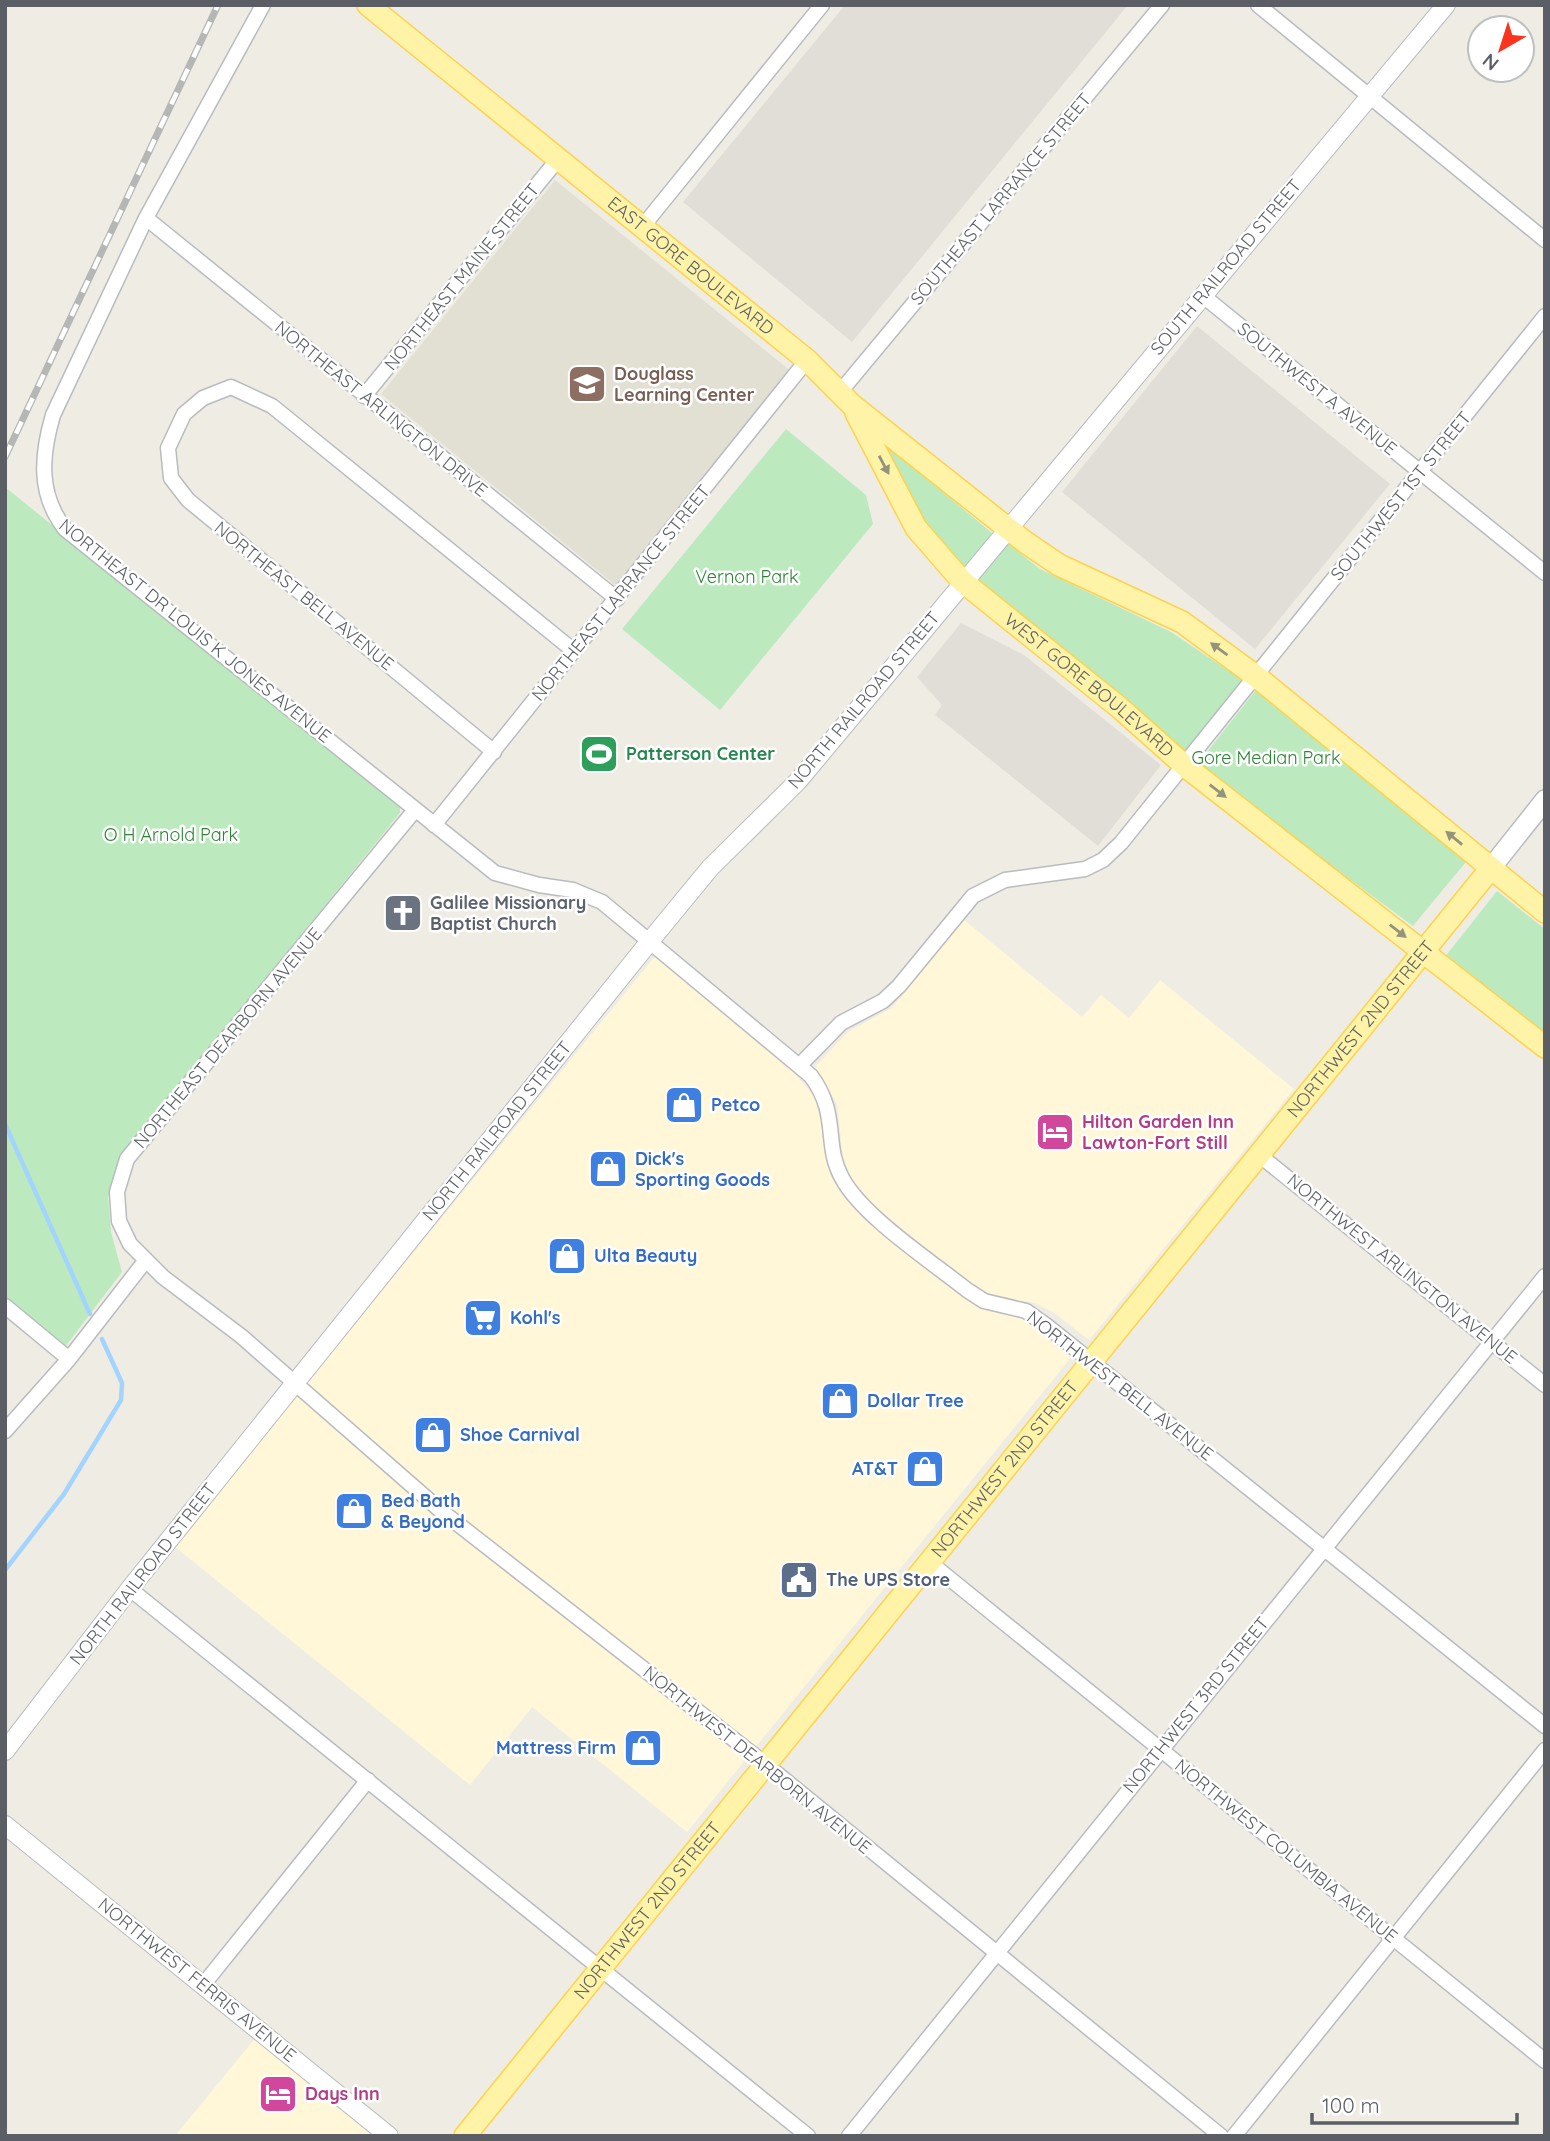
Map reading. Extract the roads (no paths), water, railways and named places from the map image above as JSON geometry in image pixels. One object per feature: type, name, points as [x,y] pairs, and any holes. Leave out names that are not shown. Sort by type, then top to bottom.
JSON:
[{"type":"main road","name":"EAST GORE BOULEVARD","points":[[368,5],[807,360],[846,398],[1009,529]]},
{"type":"main road","name":"WEST GORE BOULEVARD","points":[[846,398],[916,528],[962,581],[1120,708],[1185,766],[1545,1047]]},
{"type":"main road","points":[[1009,529],[1059,565],[1182,622],[1257,677],[1545,912]]},
{"type":"main road","points":[[1491,868],[1545,800]]},
{"type":"main road","name":"NORTHWEST 2ND STREET","points":[[465,2136],[764,1763],[1491,868]]},
{"type":"street","name":"NORTHEAST DR LOUIS K JONES AVENUE","points":[[263,5],[146,218],[53,415],[45,443],[43,467],[52,511],[65,528],[415,810]]},
{"type":"street","points":[[643,226],[822,5]]},
{"type":"street","name":"SOUTHEAST LARRANCE STREET","points":[[846,398],[1162,5]]},
{"type":"street","points":[[1258,5],[1545,240]]},
{"type":"street","name":"SOUTH RAILROAD STREET","points":[[1009,529],[1446,5]]},
{"type":"street","name":"NORTHEAST MAINE STREET","points":[[364,396],[559,158]]},
{"type":"street","name":"NORTHEAST ARLINGTON DRIVE","points":[[146,218],[617,599]]},
{"type":"street","name":"SOUTHWEST A AVENUE","points":[[1202,295],[1545,573]]},
{"type":"street","name":"SOUTHWEST 1ST STREET","points":[[800,1065],[841,1023],[883,1001],[973,896],[1005,880],[1077,871],[1103,860],[1121,844],[1545,316]]},
{"type":"street","name":"NORTHEAST LARRANCE STREET","points":[[434,825],[807,360]]},
{"type":"street","name":"NORTHEAST BELL AVENUE","points":[[494,752],[188,500],[172,478],[168,448],[184,414],[203,398],[231,387],[272,406],[574,651]]},
{"type":"street","name":"NORTH RAILROAD STREET","points":[[5,1751],[130,1589],[650,941],[710,868],[798,781],[962,581],[1009,529]]},
{"type":"street","points":[[415,810],[495,873],[539,885],[573,890],[602,902],[650,941]]},
{"type":"street","name":"NORTHEAST DEARBORN AVENUE","points":[[294,1384],[241,1336],[163,1277],[130,1244],[119,1221],[117,1192],[127,1159],[415,810]]},
{"type":"street","name":"NORTHWEST BELL AVENUE","points":[[650,941],[800,1065],[822,1091],[831,1116],[835,1159],[841,1177],[862,1203],[967,1290],[984,1301],[1026,1311],[1092,1361],[1545,1726]]},
{"type":"street","name":"NORTHWEST ARLINGTON AVENUE","points":[[1258,1154],[1545,1385]]},
{"type":"street","points":[[5,1431],[69,1359],[146,1260]]},
{"type":"street","name":"NORTHWEST 3RD STREET","points":[[849,2136],[1545,1276]]},
{"type":"street","points":[[5,1306],[69,1359]]},
{"type":"street","name":"NORTHWEST DEARBORN AVENUE","points":[[294,1384],[440,1510],[764,1763],[1222,2136]]},
{"type":"street","name":"NORTHWEST COLUMBIA AVENUE","points":[[928,1561],[1545,2061]]},
{"type":"street","points":[[130,1589],[808,2136]]},
{"type":"street","points":[[1234,2136],[1545,1750]]},
{"type":"street","points":[[204,1985],[368,1780]]},
{"type":"street","name":"NORTHWEST FERRIS AVENUE","points":[[5,1825],[389,2136]]},
{"type":"waterway","points":[[5,1124],[90,1314]]},
{"type":"waterway","points":[[5,1570],[64,1494],[121,1400],[122,1383],[102,1339]]},
{"type":"railway","points":[[5,457],[218,5]]},
{"type":"place","name":"Douglass Learning Center","points":[[587,384]]},
{"type":"place","name":"Patterson Center","points":[[599,754]]},
{"type":"place","name":"Galilee Missionary Baptist Church","points":[[403,913]]},
{"type":"place","name":"Petco","points":[[684,1105]]},
{"type":"place","name":"Hilton Garden Inn Lawton-Fort Still","points":[[1055,1132]]},
{"type":"place","name":"Dick's Sporting Goods","points":[[608,1169]]},
{"type":"place","name":"Ulta Beauty","points":[[567,1256]]},
{"type":"place","name":"Kohl's","points":[[483,1318]]},
{"type":"place","name":"Dollar Tree","points":[[840,1401]]},
{"type":"place","name":"Shoe Carnival","points":[[433,1435]]},
{"type":"place","name":"AT&T","points":[[925,1469]]},
{"type":"place","name":"Bed Bath & Beyond","points":[[354,1511]]},
{"type":"place","name":"The UPS Store","points":[[799,1580]]},
{"type":"place","name":"Mattress Firm","points":[[643,1748]]},
{"type":"place","name":"Days Inn","points":[[278,2094]]},
{"type":"park label","name":"Vernon Park","points":[[747,577]]},
{"type":"park label","name":"Gore Median Park","points":[[1266,758]]},
{"type":"park label","name":"O H Arnold Park","points":[[171,835]]}]
